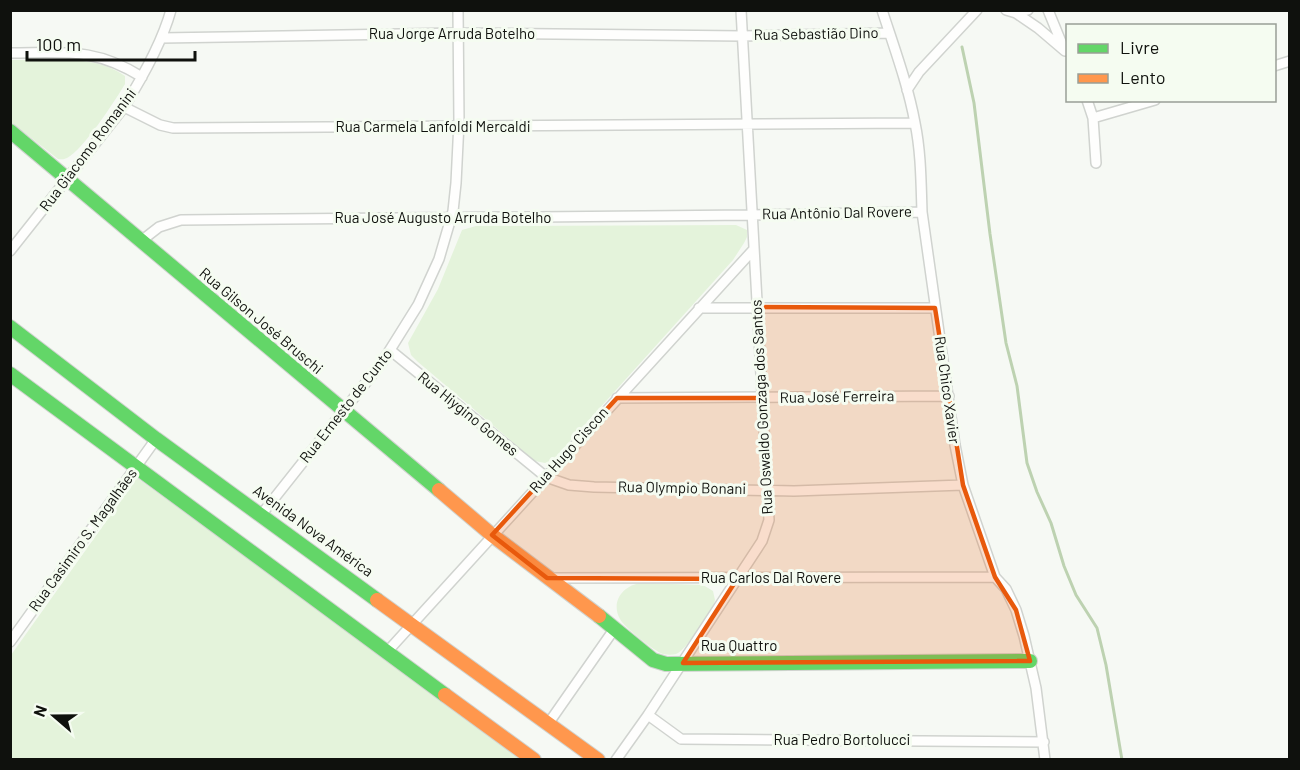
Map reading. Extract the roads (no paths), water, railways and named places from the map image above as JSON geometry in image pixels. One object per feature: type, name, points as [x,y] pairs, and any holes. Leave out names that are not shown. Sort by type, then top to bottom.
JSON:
[{"type":"street","name":"Rua Giacomo Romanini","points":[[10,251],[124,107],[161,38],[171,10]]},
{"type":"street","name":"Rua Ernesto de Cunto","points":[[261,515],[390,351],[440,259],[451,218],[456,183],[458,10]]},
{"type":"street","name":"Rua Oswaldo Gonzaga dos Santos","points":[[616,759],[683,663],[762,541],[769,520],[741,10]]},
{"type":"street","name":"Rua Chico Xavier","points":[[882,10],[915,123],[921,174],[922,212],[955,446],[963,485],[995,577],[1006,589],[1016,610],[1030,661],[1045,759]]},
{"type":"street","points":[[907,90],[919,72],[977,10]]},
{"type":"street","points":[[1006,10],[1016,13],[1038,28],[1066,54]]},
{"type":"street","points":[[1016,13],[1028,10]]},
{"type":"street","points":[[1048,10],[1066,54]]},
{"type":"street","name":"Rua Jorge Arruda Botelho","points":[[161,38],[458,33],[742,36]]},
{"type":"street","name":"Rua Sebastião Dino","points":[[742,36],[889,33]]},
{"type":"street","points":[[10,52],[86,53],[112,60],[142,77]]},
{"type":"street","points":[[1087,102],[1093,118],[1096,163]]},
{"type":"street","points":[[1093,118],[1148,102]]},
{"type":"street","name":"Rua Carmela Lanfoldi Mercaldi","points":[[124,107],[160,125],[173,128],[915,123]]},
{"type":"street","name":"Rua Gilson José Bruschi","points":[[10,131],[492,535]]},
{"type":"street","name":"Rua Antônio Dal Rovere","points":[[752,215],[922,212]]},
{"type":"street","name":"Rua José Augusto Arruda Botelho","points":[[141,241],[159,227],[181,220],[752,215]]},
{"type":"street","name":"Rua Hugo Ciscon","points":[[386,653],[754,249]]},
{"type":"street","points":[[699,308],[935,308]]},
{"type":"street","name":"Avenida Nova América","points":[[10,327],[156,439],[598,759]]},
{"type":"street","name":"Rua Hiygino Gomes","points":[[390,351],[546,477]]},
{"type":"street","points":[[10,374],[386,653],[534,759]]},
{"type":"street","name":"Rua José Ferreira","points":[[617,398],[949,396]]},
{"type":"street","name":"Rua Casimiro S. Magalhães","points":[[10,642],[156,439]]},
{"type":"street","name":"Rua Olympio Bonani","points":[[546,477],[569,485],[594,487],[795,490],[963,485]]},
{"type":"street","name":"Rua Quattro","points":[[492,535],[615,628],[653,660],[666,664],[1030,661]]},
{"type":"street","name":"Rua Carlos Dal Rovere","points":[[547,578],[995,577]]},
{"type":"street","points":[[548,724],[615,628]]},
{"type":"street","name":"Rua Pedro Bortolucci","points":[[648,715],[681,740],[1044,742]]},
{"type":"waterway","points":[[962,47],[974,103],[1006,343],[1017,386],[1027,463],[1076,595],[1097,628],[1106,665],[1122,760]]}]
